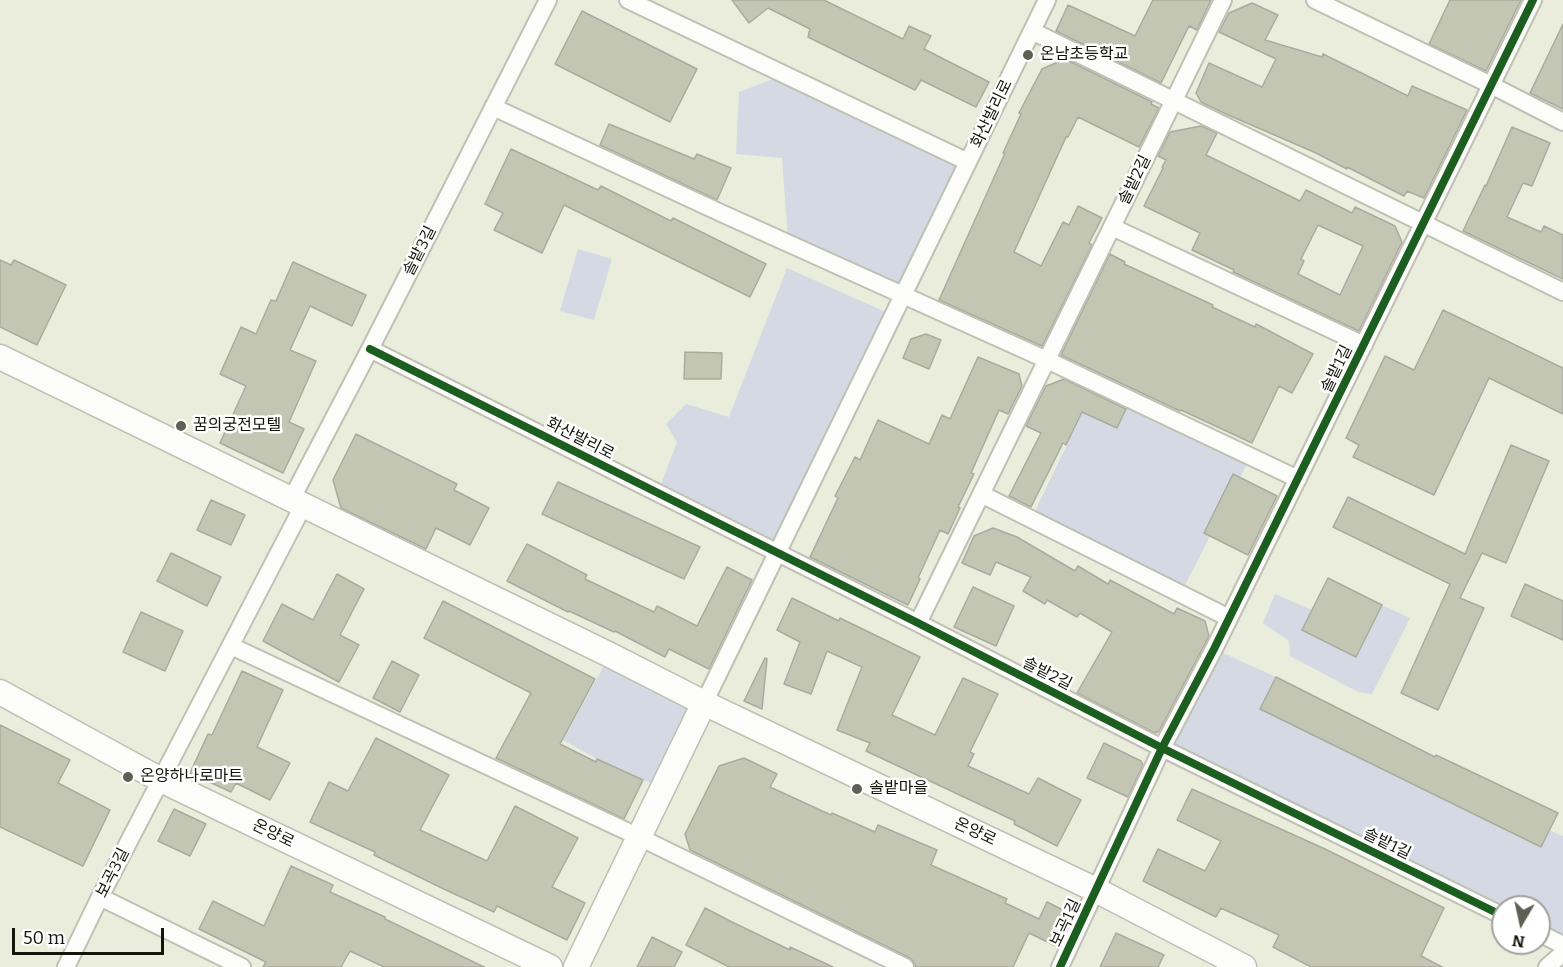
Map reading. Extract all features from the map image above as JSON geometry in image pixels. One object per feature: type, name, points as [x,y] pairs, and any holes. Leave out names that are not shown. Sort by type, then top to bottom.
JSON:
[{"type":"main road","name":"온양로","points":[[0,357],[704,703],[1096,890],[1244,967]]},
{"type":"main road","name":"온양로","points":[[0,692],[161,780],[550,967]]},
{"type":"main road","points":[[576,967],[704,703]]},
{"type":"street","name":"솔밭3길","points":[[231,646],[370,349],[548,0]]},
{"type":"street","name":"화산발리로","points":[[627,0],[968,162]]},
{"type":"street","name":"화산발리로","points":[[704,703],[1047,0]]},
{"type":"street","name":"솔밭2길","points":[[1162,748],[918,623],[1223,0]]},
{"type":"street","points":[[1315,0],[1563,122]]},
{"type":"street","name":"솔밭1길","points":[[1096,890],[1162,748],[1298,479],[1533,0]]},
{"type":"street","points":[[1032,31],[1563,292]]},
{"type":"street","points":[[493,107],[1047,360],[1298,479]]},
{"type":"street","name":"솔밭1길","points":[[1112,227],[1364,345]]},
{"type":"street","name":"화산발리로","points":[[370,349],[777,553]]},
{"type":"street","points":[[981,494],[1229,618]]},
{"type":"street","points":[[777,553],[918,623]]},
{"type":"street","points":[[231,646],[639,837],[904,967]]},
{"type":"street","name":"보곡3길","points":[[66,967],[231,646]]},
{"type":"street","name":"솔밭1길","points":[[1162,748],[1491,910]]},
{"type":"street","name":"보곡1길","points":[[1060,967],[1096,890]]},
{"type":"street","points":[[100,897],[242,967]]},
{"type":"street","points":[[1547,967],[1563,952]]},
{"type":"shaded area","points":[[784,75],[968,162],[902,291],[788,240],[782,158],[736,154],[739,92]]},
{"type":"shaded area","points":[[578,249],[612,259],[594,320],[560,311]]},
{"type":"shaded area","points":[[787,268],[888,313],[774,545],[660,487],[677,442],[666,424],[686,404],[729,417]]},
{"type":"shaded area","points":[[1097,383],[1251,456],[1181,593],[1031,519]]},
{"type":"shaded area","points":[[1275,594],[1312,610],[1302,630],[1356,657],[1382,605],[1410,618],[1372,694],[1358,692],[1290,656],[1289,641],[1263,623]]},
{"type":"shaded area","points":[[1214,649],[1276,677],[1261,708],[1563,836],[1563,945],[1551,939],[1551,895],[1491,895],[1491,901],[1162,748]]},
{"type":"shaded area","points":[[610,655],[704,703],[662,788],[597,759],[563,740]]},
{"type":"building","points":[[732,0],[824,0],[903,39],[909,26],[931,36],[924,49],[989,82],[976,107],[921,80],[915,90],[808,37],[810,29],[768,8],[749,23]]},
{"type":"building","points":[[1153,0],[1211,0],[1197,30],[1189,26],[1161,83],[1056,31],[1068,5],[1135,36]]},
{"type":"building","points":[[1450,0],[1521,0],[1486,71],[1429,44]]},
{"type":"building","points":[[1252,3],[1278,15],[1265,40],[1322,57],[1323,54],[1408,96],[1412,86],[1467,110],[1424,198],[1407,191],[1404,196],[1347,167],[1347,169],[1201,102],[1196,93],[1209,63],[1262,87],[1276,59],[1219,32],[1229,13]]},
{"type":"building","points":[[582,11],[697,69],[670,122],[555,64]]},
{"type":"building","points":[[1563,24],[1563,109],[1530,93]]},
{"type":"building","points":[[1065,59],[1152,102],[1151,104],[1159,108],[1139,147],[1078,117],[1066,137],[1014,252],[1041,266],[1063,222],[1069,225],[1078,206],[1102,218],[1089,243],[1092,245],[1042,346],[939,300],[1005,153],[1003,153],[1021,114],[1019,113],[1042,69]]},
{"type":"building","points":[[609,124],[694,159],[697,154],[731,168],[717,200],[600,145]]},
{"type":"building","points":[[1201,126],[1217,133],[1206,155],[1300,201],[1306,190],[1352,213],[1355,207],[1395,226],[1402,242],[1359,331],[1233,272],[1234,270],[1192,250],[1200,233],[1144,206],[1166,160],[1158,156],[1170,132]],"holes":[[[1318,225],[1363,246],[1340,295],[1298,274],[1304,261],[1301,259]]]},
{"type":"building","points":[[1512,127],[1550,143],[1532,186],[1523,183],[1507,217],[1541,232],[1544,226],[1563,235],[1563,279],[1463,231]]},
{"type":"building","points":[[511,149],[598,190],[601,186],[671,221],[673,218],[766,264],[750,297],[564,205],[542,253],[494,230],[503,213],[485,204]]},
{"type":"building","points":[[1110,254],[1125,262],[1124,264],[1255,327],[1256,324],[1313,354],[1292,393],[1279,386],[1252,443],[1061,355]]},
{"type":"building","points":[[0,260],[11,265],[14,260],[66,285],[37,345],[0,327]]},
{"type":"building","points":[[293,262],[366,295],[352,326],[310,306],[290,350],[316,361],[289,422],[304,429],[283,473],[220,443],[246,386],[220,374],[241,327],[256,334],[271,300],[276,301]]},
{"type":"building","points":[[1443,310],[1563,368],[1563,414],[1489,378],[1434,495],[1353,457],[1359,445],[1346,438],[1385,356],[1414,370]]},
{"type":"building","points":[[926,334],[941,340],[929,369],[903,358],[911,339]]},
{"type":"building","points":[[685,352],[722,353],[721,379],[684,379]]},
{"type":"building","points":[[978,357],[1019,374],[1022,386],[1008,414],[999,410],[971,473],[974,474],[948,534],[940,530],[908,605],[810,557],[838,498],[835,496],[855,457],[860,460],[878,420],[929,444],[942,415],[950,419]]},
{"type":"building","points":[[1064,379],[1126,409],[1117,428],[1082,412],[1066,445],[1063,443],[1031,507],[1009,496],[1041,433],[1026,426],[1046,386]]},
{"type":"building","points":[[356,434],[457,484],[454,490],[489,508],[470,545],[436,528],[426,549],[341,508],[333,480]]},
{"type":"building","points":[[1511,445],[1549,461],[1506,563],[1482,553],[1460,598],[1484,608],[1438,710],[1401,693],[1450,584],[1333,527],[1348,497],[1465,554]]},
{"type":"building","points":[[1233,474],[1277,496],[1248,555],[1204,533]]},
{"type":"building","points":[[558,482],[700,547],[684,579],[542,514]]},
{"type":"building","points":[[211,500],[245,515],[231,545],[197,530]]},
{"type":"building","points":[[993,528],[1017,537],[1075,571],[1078,566],[1108,584],[1110,580],[1174,614],[1177,608],[1205,621],[1209,636],[1159,731],[1155,733],[1077,693],[1112,632],[1080,613],[1077,617],[1047,600],[1045,604],[1023,591],[1031,577],[996,562],[990,575],[962,563],[974,536]]},
{"type":"building","points":[[527,544],[587,575],[585,579],[654,612],[657,606],[697,626],[727,567],[752,580],[709,669],[669,649],[665,657],[507,581]]},
{"type":"building","points":[[171,553],[221,577],[207,606],[157,581]]},
{"type":"building","points":[[337,574],[364,589],[340,635],[359,645],[339,682],[263,641],[282,604],[313,620]]},
{"type":"building","points":[[1328,578],[1382,605],[1356,657],[1302,630]]},
{"type":"building","points":[[1525,584],[1563,601],[1563,640],[1511,616]]},
{"type":"building","points":[[973,587],[1014,606],[996,646],[954,627]]},
{"type":"building","points":[[792,598],[839,621],[840,618],[920,657],[892,715],[935,735],[963,678],[998,694],[970,752],[974,754],[968,766],[1029,794],[1038,778],[1081,800],[1057,846],[1014,824],[1015,821],[866,751],[870,743],[837,730],[862,667],[827,651],[811,694],[784,684],[800,642],[777,630]]},
{"type":"building","points":[[443,601],[595,679],[560,744],[596,762],[597,759],[643,780],[624,819],[496,758],[531,693],[424,638]]},
{"type":"building","points":[[141,612],[183,631],[165,671],[123,652]]},
{"type":"building","points":[[765,658],[767,659],[762,709],[744,701]]},
{"type":"building","points":[[392,661],[419,675],[400,712],[373,698]]},
{"type":"building","points":[[242,671],[283,690],[257,747],[290,763],[270,800],[236,783],[231,792],[190,773],[208,734],[212,735]]},
{"type":"building","points":[[1276,677],[1435,757],[1436,755],[1558,813],[1541,847],[1260,709]]},
{"type":"building","points":[[0,725],[70,760],[58,783],[110,810],[83,866],[0,827]]},
{"type":"building","points":[[376,738],[449,775],[420,830],[487,861],[515,806],[578,838],[552,887],[585,903],[567,940],[497,906],[494,912],[448,891],[374,855],[375,852],[310,822],[329,782],[348,791]]},
{"type":"building","points":[[1104,743],[1141,761],[1143,765],[1128,797],[1087,778]]},
{"type":"building","points":[[744,758],[777,774],[770,787],[875,832],[878,825],[937,850],[931,865],[1007,899],[1005,903],[1039,919],[1047,902],[1069,913],[1071,917],[1058,947],[1029,933],[1013,967],[916,967],[910,958],[690,850],[685,834],[719,766]]},
{"type":"building","points":[[1192,789],[1325,849],[1444,908],[1421,956],[1442,967],[1311,967],[1273,947],[1279,935],[1221,908],[1216,917],[1143,881],[1158,849],[1205,871],[1221,841],[1177,820]]},
{"type":"building","points":[[174,809],[206,824],[190,856],[158,841]]},
{"type":"building","points":[[291,866],[333,885],[330,892],[484,967],[384,967],[350,951],[341,967],[263,967],[266,962],[199,929],[213,901],[264,926]]},
{"type":"building","points":[[705,908],[790,950],[790,947],[833,967],[729,967],[686,945]]},
{"type":"building","points":[[1116,933],[1164,955],[1158,967],[1100,967]]},
{"type":"building","points":[[652,937],[682,952],[674,967],[637,967]]},
{"type":"cycle path","points":[[1060,967],[1162,748],[1214,649],[1533,0]]},
{"type":"cycle path","points":[[370,349],[918,623],[1162,748],[1491,910]]},
{"type":"place","name":"온남초등학교","points":[[1028,55]]},
{"type":"place","name":"꿈의궁전모텔","points":[[181,426]]},
{"type":"place","name":"온양하나로마트","points":[[128,777]]},
{"type":"place","name":"솔밭마을","points":[[857,789]]}]
